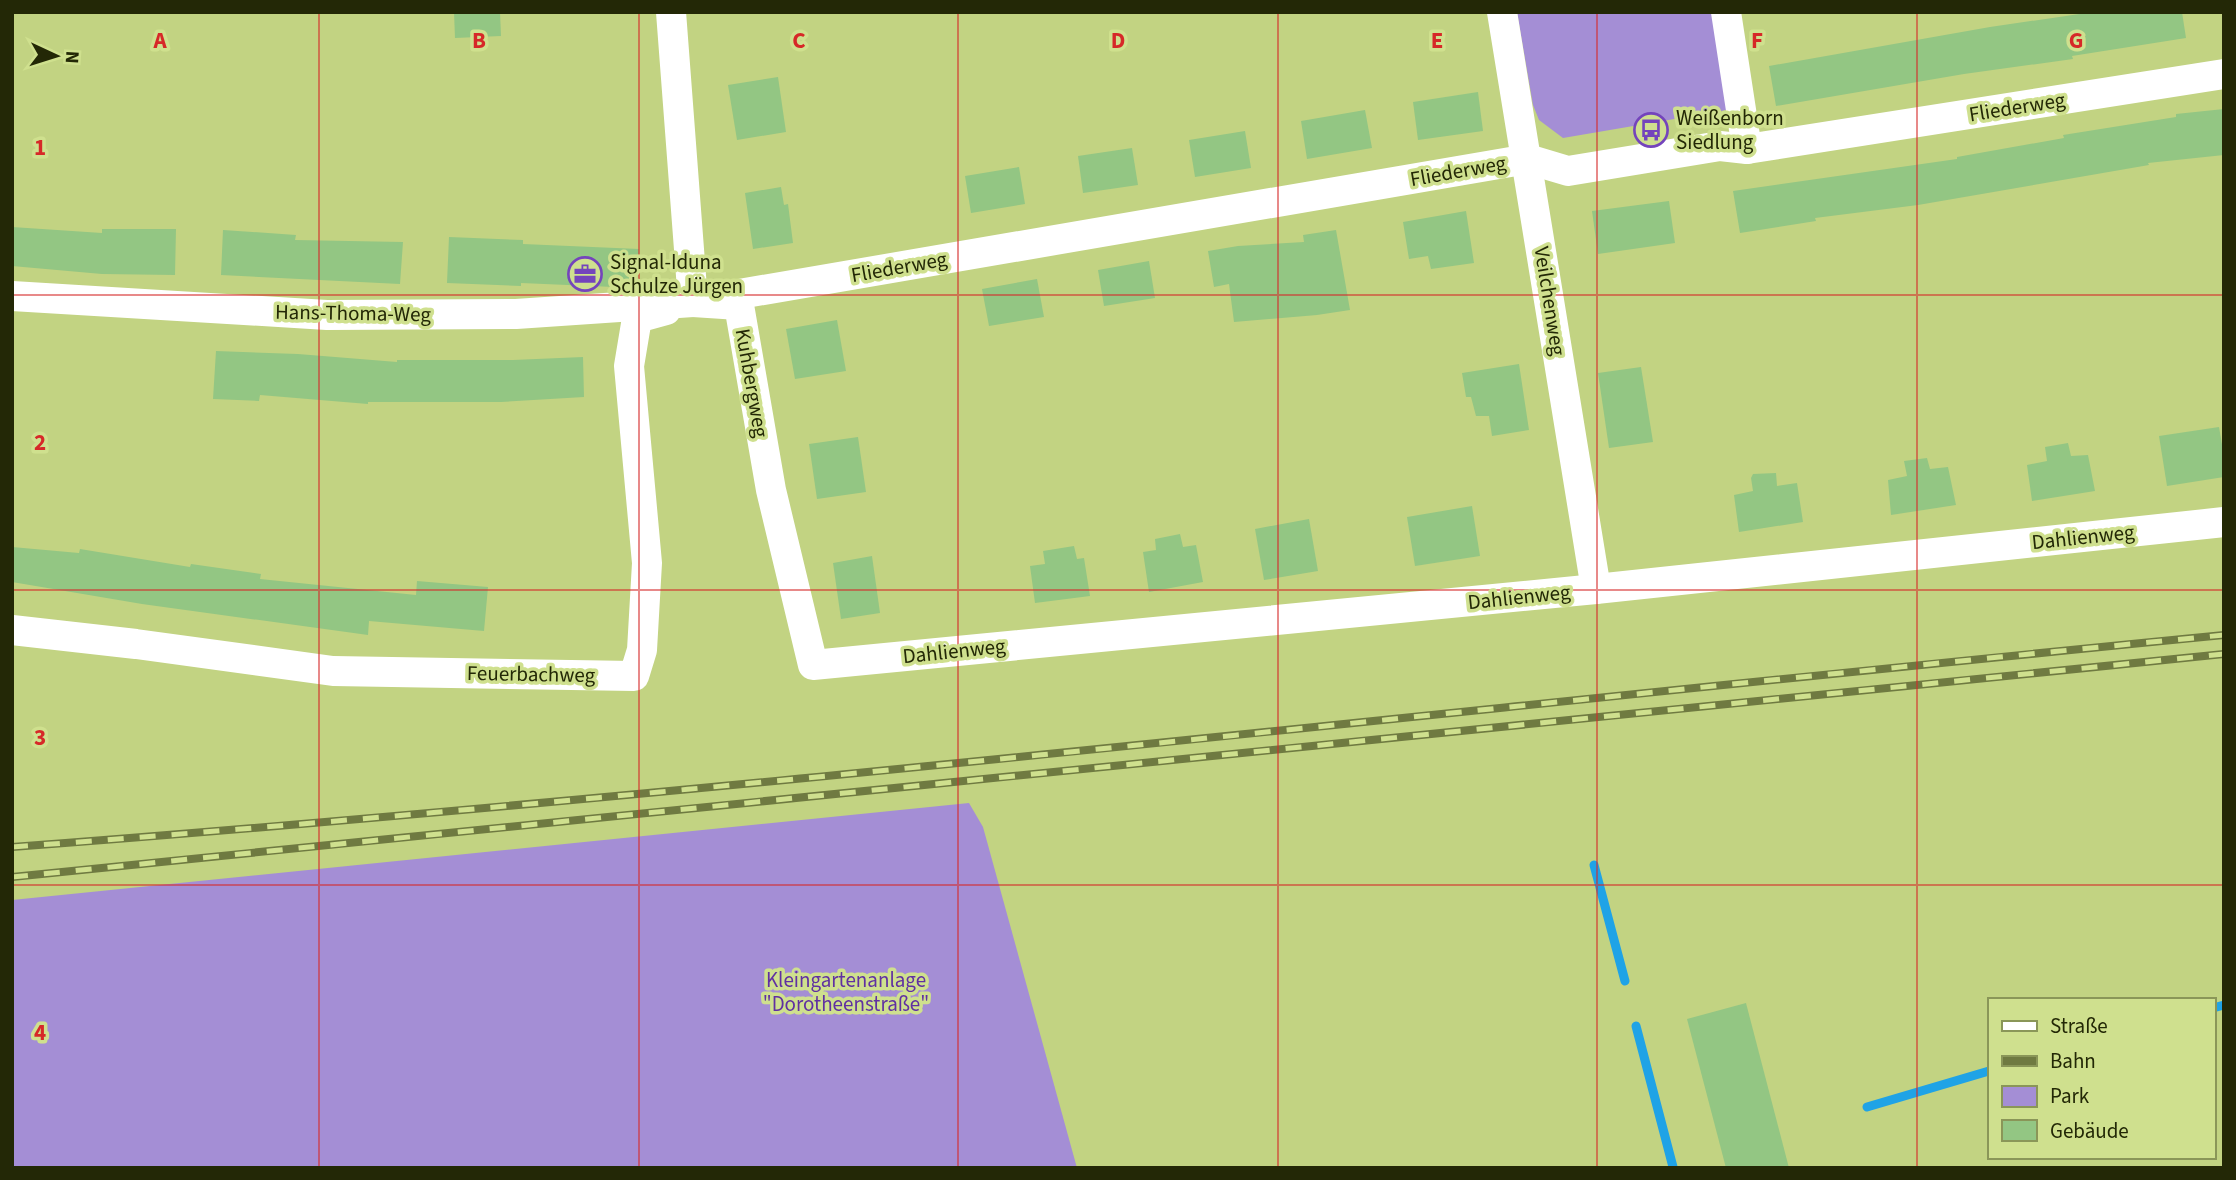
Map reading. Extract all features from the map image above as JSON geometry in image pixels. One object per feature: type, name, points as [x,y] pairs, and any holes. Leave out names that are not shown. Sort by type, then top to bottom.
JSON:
[{"type":"street","points":[[671,12],[693,302]]},
{"type":"street","name":"Veilchenweg","points":[[1502,12],[1596,590]]},
{"type":"street","points":[[1726,12],[1747,149]]},
{"type":"street","name":"Fliederweg","points":[[693,302],[1528,159],[1568,171],[1720,146],[1747,149],[2224,74]]},
{"type":"street","name":"Hans-Thoma-Weg","points":[[12,296],[327,315],[516,314],[693,302]]},
{"type":"street","name":"Feuerbachweg","points":[[12,630],[333,671],[634,676],[642,650],[647,563],[629,366],[637,318],[693,302]]},
{"type":"street","name":"Kuhbergweg","points":[[693,302],[739,306],[771,490],[813,665]]},
{"type":"street","name":"Dahlienweg","points":[[813,665],[1596,590],[2224,522]]},
{"type":"green space","points":[[1517,12],[1717,12],[1733,109],[1563,138],[1539,120],[1533,105]]},
{"type":"green space","name":"Kleingartenanlage \"Dorotheenstraße\"","points":[[969,803],[983,827],[1077,1168],[12,1168],[12,900]]},
{"type":"building","points":[[454,12],[500,12],[501,36],[455,38]]},
{"type":"building","points":[[2093,12],[2182,12],[2186,38],[2072,56],[2073,59],[1964,74],[1776,106],[1769,66],[1990,27]]},
{"type":"building","points":[[778,77],[786,132],[737,140],[728,85]]},
{"type":"building","points":[[1478,92],[1483,131],[1418,140],[1413,102]]},
{"type":"building","points":[[2224,109],[2224,155],[2148,163],[2149,165],[1918,205],[1815,218],[1816,221],[1740,233],[1733,191],[1957,159],[2064,138],[2063,135],[2176,117],[2176,114]]},
{"type":"building","points":[[1365,110],[1372,148],[1307,159],[1301,121]]},
{"type":"building","points":[[1245,131],[1251,168],[1195,177],[1189,140]]},
{"type":"building","points":[[1132,148],[1138,185],[1083,193],[1078,156]]},
{"type":"building","points":[[1019,167],[1025,204],[971,213],[965,176]]},
{"type":"building","points":[[781,187],[784,205],[788,204],[793,243],[753,249],[745,193]]},
{"type":"building","points":[[1669,201],[1675,243],[1598,254],[1592,211]]},
{"type":"building","points":[[1466,211],[1474,263],[1431,269],[1428,256],[1409,259],[1403,222]]},
{"type":"building","points":[[12,227],[102,233],[102,229],[176,229],[175,275],[102,274],[12,266]]},
{"type":"building","points":[[223,230],[296,235],[295,240],[403,242],[400,284],[221,275]]},
{"type":"building","points":[[1336,230],[1350,310],[1234,322],[1229,284],[1214,287],[1208,251],[1238,246],[1304,242],[1303,235]]},
{"type":"building","points":[[449,237],[523,240],[523,244],[639,249],[637,288],[447,283]]},
{"type":"building","points":[[1149,261],[1155,298],[1104,306],[1098,270]]},
{"type":"building","points":[[1037,279],[1044,317],[989,326],[982,289]]},
{"type":"building","points":[[837,320],[846,371],[795,379],[786,329]]},
{"type":"building","points":[[216,351],[397,362],[583,357],[584,397],[501,402],[368,404],[260,395],[259,401],[213,399]]},
{"type":"building","points":[[1519,364],[1529,430],[1492,436],[1489,416],[1476,416],[1471,397],[1466,397],[1462,373]]},
{"type":"building","points":[[1641,367],[1653,442],[1609,448],[1598,373]]},
{"type":"building","points":[[2219,427],[2224,477],[2167,486],[2159,436]]},
{"type":"building","points":[[858,437],[866,492],[817,499],[809,444]]},
{"type":"building","points":[[2068,443],[2071,456],[2088,455],[2095,491],[2032,501],[2027,465],[2047,461],[2045,447]]},
{"type":"building","points":[[1927,458],[1930,469],[1948,467],[1956,505],[1891,515],[1888,480],[1907,476],[1904,461]]},
{"type":"building","points":[[1776,473],[1777,486],[1797,483],[1803,522],[1739,532],[1734,495],[1753,491],[1753,474]]},
{"type":"building","points":[[1472,506],[1480,556],[1415,566],[1407,517]]},
{"type":"building","points":[[1309,519],[1318,571],[1264,580],[1255,529]]},
{"type":"building","points":[[1180,534],[1183,547],[1196,545],[1203,582],[1149,592],[1143,552],[1156,550],[1155,539]]},
{"type":"building","points":[[1074,546],[1077,559],[1084,558],[1090,596],[1035,603],[1030,566],[1045,564],[1043,551]]},
{"type":"building","points":[[12,547],[79,553],[80,549],[190,567],[191,564],[261,574],[260,579],[416,595],[417,581],[488,587],[484,631],[369,621],[368,635],[142,604],[12,582]]},
{"type":"building","points":[[872,556],[880,613],[841,619],[833,563]]},
{"type":"building","points":[[1746,1003],[1789,1168],[1726,1168],[1687,1019]]},
{"type":"waterway","points":[[1594,865],[1625,981]]},
{"type":"waterway","points":[[2215,1007],[2224,1005]]},
{"type":"waterway","points":[[1636,1026],[1673,1167]]},
{"type":"waterway","points":[[1867,1107],[1988,1071]]},
{"type":"railway","points":[[12,847],[566,801],[2224,635]]},
{"type":"railway","points":[[12,877],[2224,654]]},
{"type":"place","name":"Weißenborn Siedlung","points":[[1651,130]]},
{"type":"place","name":"Signal-Iduna Schulze Jürgen","points":[[585,274]]}]
